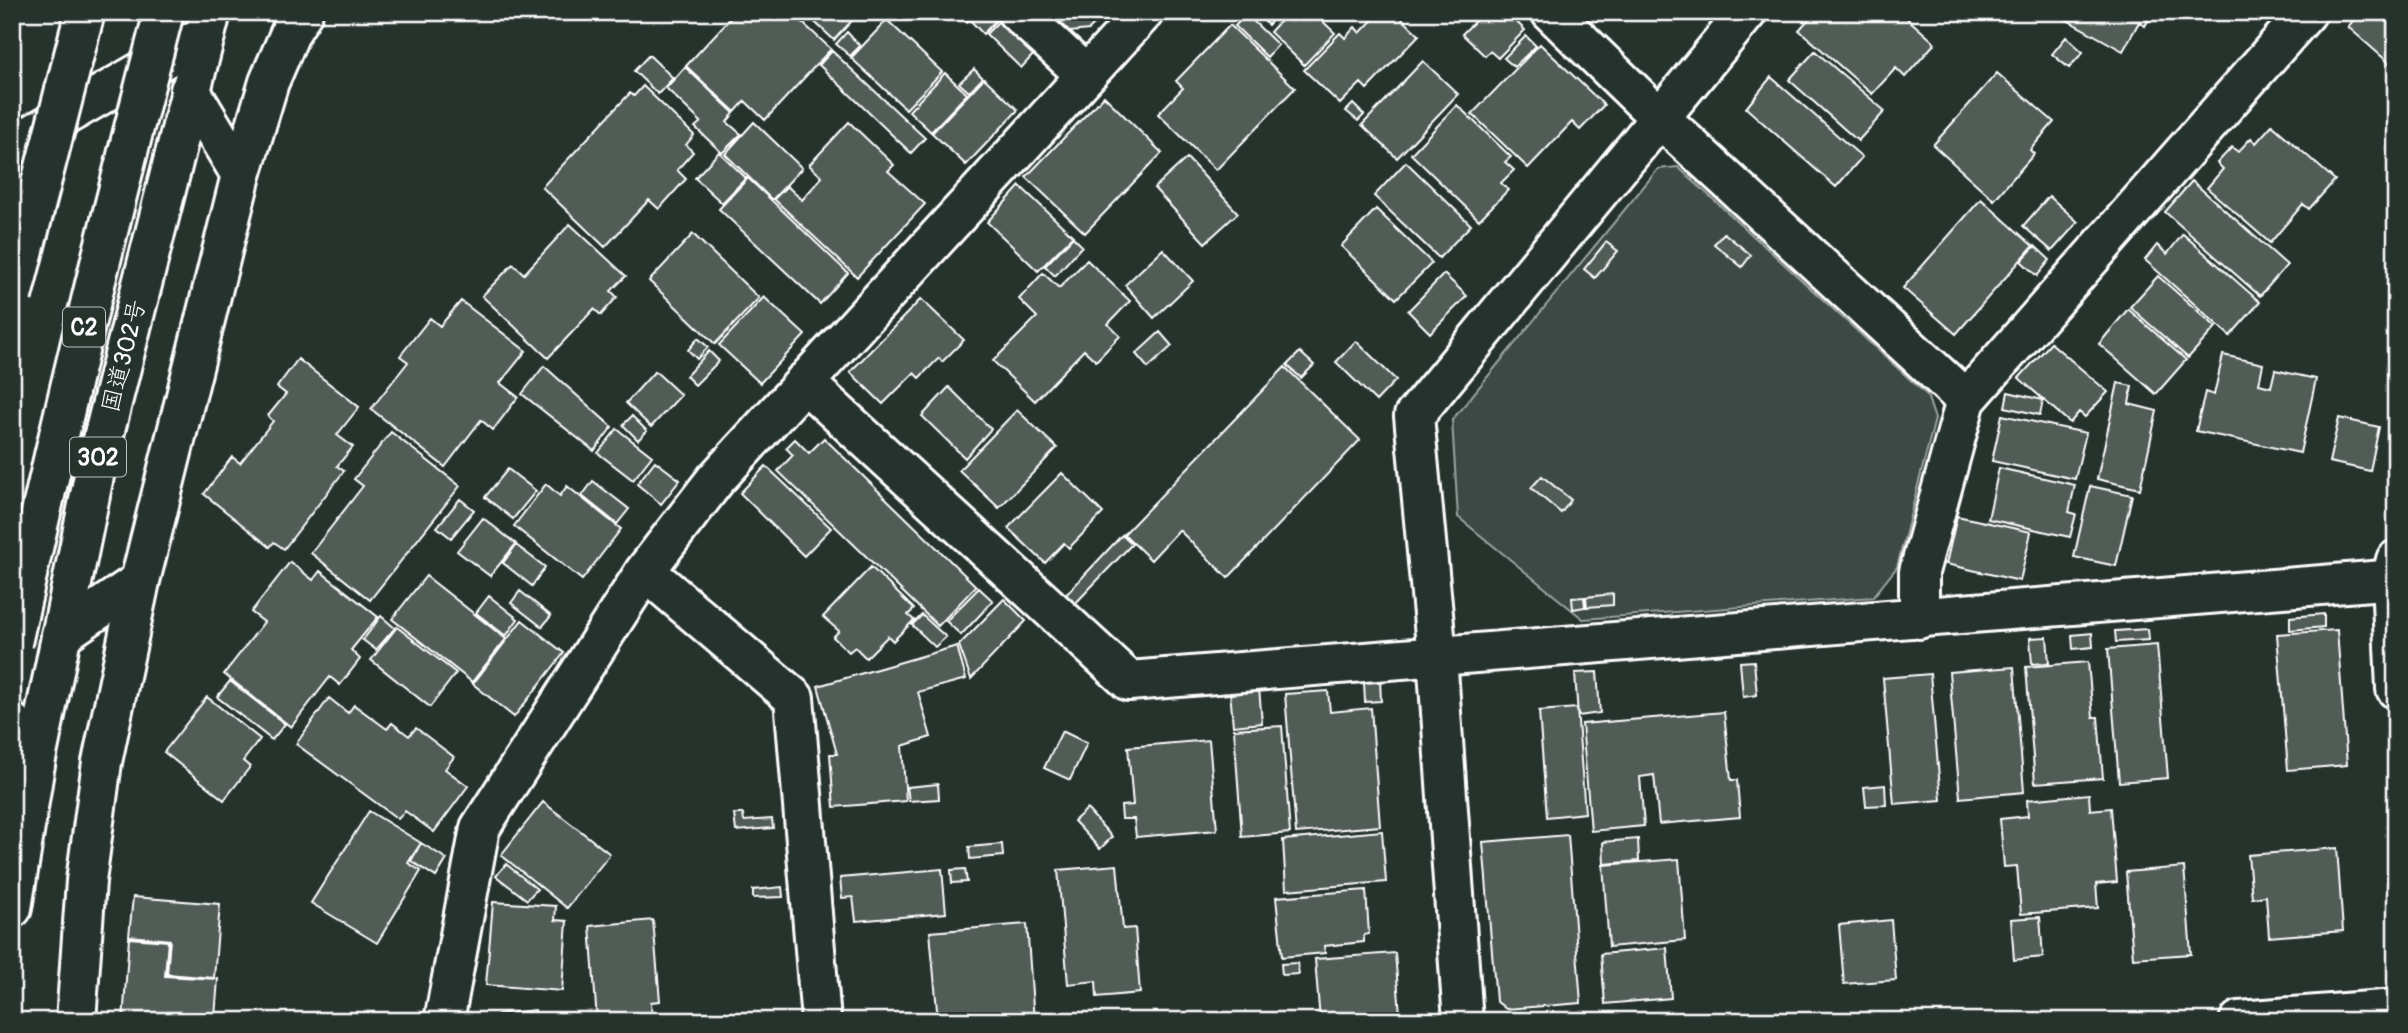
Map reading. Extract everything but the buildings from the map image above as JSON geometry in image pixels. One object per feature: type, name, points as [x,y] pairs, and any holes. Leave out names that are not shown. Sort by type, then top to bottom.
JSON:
[{"type":"main road","points":[[12,296],[85,12]]},
{"type":"main road","name":"C2","points":[[12,643],[49,473],[108,228],[164,12]]},
{"type":"main road","points":[[76,1021],[86,881],[102,762],[140,581],[242,175],[270,82],[291,31],[303,12]]},
{"type":"main road","points":[[1017,12],[1086,75]]},
{"type":"main road","points":[[444,1021],[480,828],[645,571],[716,479],[1144,12]]},
{"type":"main road","points":[[1551,12],[1660,118],[1966,400]]},
{"type":"main road","points":[[1463,1021],[1437,656],[1414,416],[1746,12]]},
{"type":"main road","points":[[1919,618],[1919,572],[1966,400],[2307,12]]},
{"type":"main road","points":[[12,146],[208,23]]},
{"type":"main road","name":"国道302号","points":[[12,908],[35,764],[96,466],[208,23]]},
{"type":"main road","points":[[190,90],[242,175]]},
{"type":"main road","points":[[804,382],[1129,681],[1919,618],[2394,573],[2396,690]]},
{"type":"main road","points":[[645,571],[794,698],[821,1021]]},
{"type":"main road","points":[[61,635],[140,581]]},
{"type":"main road","points":[[12,723],[35,764]]},
{"type":"main road","points":[[2239,1021],[2396,1009]]},
{"type":"shaded area","points":[[1678,167],[1927,395],[1935,419],[1897,567],[1873,597],[1583,619],[1458,517],[1452,420],[1658,169]]}]
